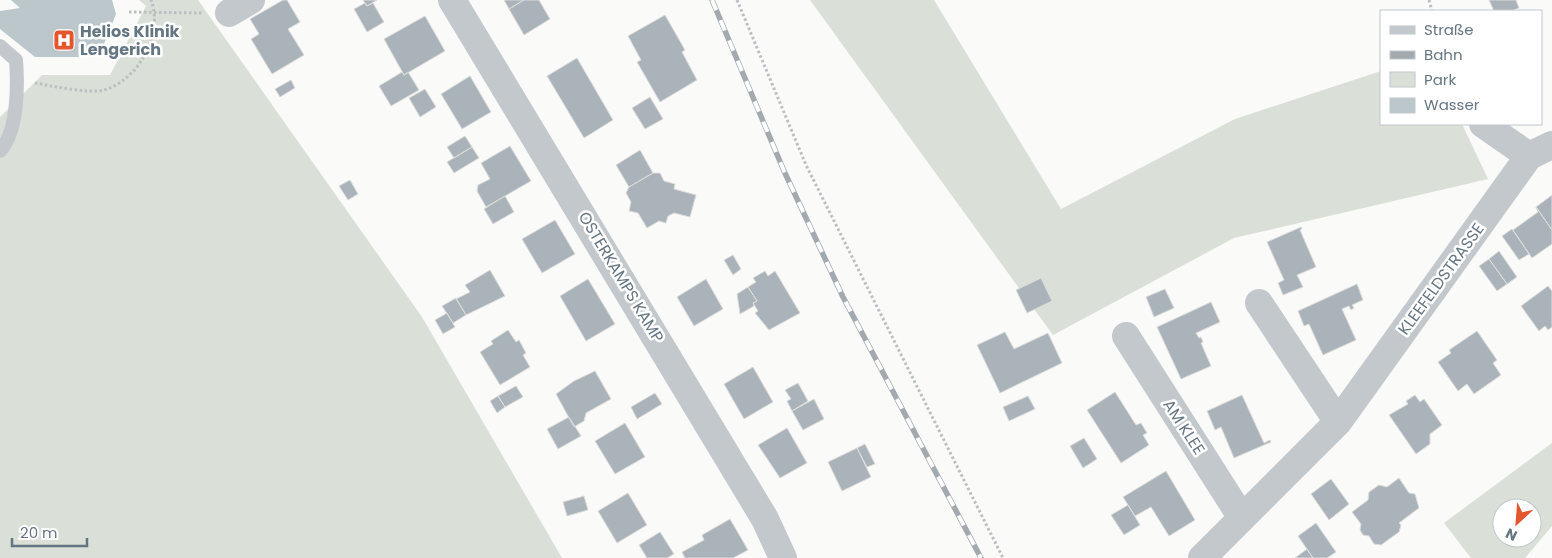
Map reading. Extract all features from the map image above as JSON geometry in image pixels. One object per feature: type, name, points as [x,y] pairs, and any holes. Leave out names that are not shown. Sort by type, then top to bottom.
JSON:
[{"type":"street","name":"OSTERKAMPS KAMP","points":[[452,0],[760,511],[783,558]]},
{"type":"street","points":[[1485,125],[1541,151]]},
{"type":"street","name":"KLEEFELDSTRASSE","points":[[1202,558],[1338,422],[1541,151]]},
{"type":"street","points":[[1259,303],[1338,422]]},
{"type":"street","name":"AM KLEE","points":[[1126,336],[1242,518]]},
{"type":"lane","points":[[0,46],[16,60],[17,81],[13,118],[7,144],[0,151]]},
{"type":"path","points":[[17,81],[104,90],[130,74],[141,62],[153,31],[156,12],[151,0]]},
{"type":"path","points":[[737,0],[806,164],[1003,558]]},
{"type":"path","points":[[129,12],[240,6]]},
{"type":"green space","points":[[139,0],[198,0],[422,317],[562,558],[0,558],[0,117],[42,75],[110,75],[146,6]]},
{"type":"green space","points":[[810,0],[934,0],[1061,209],[1235,119],[1380,71],[1380,125],[1462,125],[1488,179],[1234,238],[1053,335]]},
{"type":"green space","points":[[1552,443],[1552,526],[1542,538],[1542,498],[1492,498],[1492,548],[1533,548],[1525,558],[1471,558],[1444,523]]},
{"type":"water","points":[[11,0],[112,0],[116,14],[104,44],[80,57],[35,57],[0,29],[0,11],[20,8]]},
{"type":"building","points":[[283,0],[287,0],[300,22],[288,29],[304,55],[272,74],[251,39],[259,34],[250,19]]},
{"type":"building","points":[[363,0],[377,0],[367,6]]},
{"type":"building","points":[[504,0],[524,0],[509,9]]},
{"type":"building","points":[[524,0],[539,0],[550,19],[524,35],[509,9]]},
{"type":"building","points":[[1489,0],[1516,0],[1519,8],[1514,10],[1494,10]]},
{"type":"building","points":[[365,3],[367,6],[373,3],[384,22],[367,32],[354,9]]},
{"type":"building","points":[[665,15],[685,50],[682,52],[697,80],[660,102],[637,62],[641,60],[628,36]]},
{"type":"building","points":[[425,16],[445,51],[404,75],[384,39]]},
{"type":"building","points":[[577,58],[613,120],[584,138],[547,76]]},
{"type":"building","points":[[402,72],[404,75],[408,72],[419,90],[391,106],[379,86]]},
{"type":"building","points":[[470,76],[491,112],[462,129],[441,94]]},
{"type":"building","points":[[291,80],[295,88],[280,97],[275,89]]},
{"type":"building","points":[[425,89],[436,107],[420,117],[409,98]]},
{"type":"building","points":[[650,97],[663,119],[645,129],[632,108]]},
{"type":"building","points":[[465,136],[472,147],[454,158],[447,147]]},
{"type":"building","points":[[510,146],[531,181],[486,207],[477,191],[478,185],[490,179],[481,163]]},
{"type":"building","points":[[472,147],[479,158],[454,173],[447,162]]},
{"type":"building","points":[[640,150],[653,173],[629,187],[616,165]]},
{"type":"building","points":[[653,173],[660,173],[664,181],[675,184],[674,189],[696,195],[690,217],[674,213],[668,216],[666,223],[659,221],[647,228],[638,213],[629,211],[631,202],[626,193],[629,187]]},
{"type":"building","points":[[350,180],[358,194],[348,200],[339,186]]},
{"type":"building","points":[[1552,195],[1552,230],[1536,207]]},
{"type":"building","points":[[505,196],[514,212],[493,224],[484,209]]},
{"type":"building","points":[[1536,207],[1552,230],[1552,244],[1532,258],[1513,230],[1538,212]]},
{"type":"building","points":[[555,220],[575,254],[542,273],[522,239]]},
{"type":"building","points":[[1301,227],[1302,229],[1300,230],[1316,267],[1297,275],[1303,287],[1283,295],[1278,283],[1284,280],[1267,242]]},
{"type":"building","points":[[1512,229],[1529,254],[1519,260],[1502,236]]},
{"type":"building","points":[[1499,251],[1517,277],[1507,284],[1489,259]]},
{"type":"building","points":[[733,255],[741,269],[733,275],[724,260]]},
{"type":"building","points":[[1489,259],[1507,284],[1497,291],[1479,266]]},
{"type":"building","points":[[490,270],[505,296],[466,315],[456,299],[470,292],[465,285]]},
{"type":"building","points":[[765,271],[768,276],[775,271],[800,313],[769,330],[755,313],[758,311],[753,303],[757,301],[748,287],[756,282],[753,278]]},
{"type":"building","points":[[1041,278],[1052,301],[1027,313],[1016,290]]},
{"type":"building","points":[[588,279],[615,324],[586,341],[560,296]]},
{"type":"building","points":[[706,279],[723,309],[694,326],[677,297]]},
{"type":"building","points":[[1357,284],[1363,300],[1352,305],[1354,308],[1351,310],[1349,306],[1342,309],[1356,340],[1323,355],[1309,324],[1304,326],[1298,311]]},
{"type":"building","points":[[1548,286],[1552,291],[1552,327],[1548,330],[1545,326],[1539,331],[1521,306]]},
{"type":"building","points":[[748,287],[757,301],[753,303],[754,306],[740,314],[737,294]]},
{"type":"building","points":[[1165,289],[1174,308],[1154,317],[1146,297]]},
{"type":"building","points":[[456,298],[466,315],[453,323],[442,306]]},
{"type":"building","points":[[1211,302],[1220,322],[1196,333],[1199,338],[1201,337],[1203,342],[1201,343],[1211,366],[1181,379],[1157,327]]},
{"type":"building","points":[[447,313],[455,327],[443,334],[435,320]]},
{"type":"building","points":[[508,330],[516,342],[519,340],[526,353],[523,355],[530,367],[500,385],[480,352],[493,344],[491,341]]},
{"type":"building","points":[[1477,331],[1497,360],[1493,363],[1501,375],[1474,394],[1467,384],[1458,391],[1438,362],[1451,353],[1449,350]]},
{"type":"building","points":[[1005,332],[1014,349],[1048,333],[1062,363],[1000,393],[977,345]]},
{"type":"building","points":[[753,367],[773,402],[744,419],[724,384]]},
{"type":"building","points":[[595,371],[611,399],[586,413],[584,421],[574,427],[556,394],[574,381]]},
{"type":"building","points":[[798,383],[808,401],[792,411],[787,401],[791,399],[785,390]]},
{"type":"building","points":[[516,386],[523,397],[505,407],[498,396]]},
{"type":"building","points":[[1115,392],[1136,425],[1141,423],[1147,433],[1143,435],[1149,445],[1121,463],[1087,410]]},
{"type":"building","points":[[655,393],[662,404],[637,419],[631,407]]},
{"type":"building","points":[[1242,395],[1264,443],[1270,440],[1271,442],[1234,458],[1221,427],[1215,430],[1207,411]]},
{"type":"building","points":[[1415,395],[1420,402],[1424,399],[1442,425],[1430,434],[1430,444],[1416,454],[1389,415],[1408,404],[1406,401]]},
{"type":"building","points":[[498,396],[505,407],[497,413],[490,401]]},
{"type":"building","points":[[1028,396],[1035,409],[1009,421],[1003,407]]},
{"type":"building","points":[[814,399],[824,419],[803,430],[792,411]]},
{"type":"building","points":[[569,417],[581,436],[558,449],[547,429]]},
{"type":"building","points":[[625,423],[645,457],[615,474],[595,441]]},
{"type":"building","points":[[787,428],[807,463],[780,478],[758,445]]},
{"type":"building","points":[[1084,438],[1097,459],[1083,468],[1070,446]]},
{"type":"building","points":[[865,444],[875,464],[867,467],[857,448]]},
{"type":"building","points":[[857,448],[871,477],[842,491],[828,462]]},
{"type":"building","points":[[1166,471],[1195,520],[1169,536],[1151,507],[1135,516],[1123,497]]},
{"type":"building","points":[[1399,478],[1409,493],[1415,494],[1419,508],[1399,523],[1401,525],[1399,532],[1381,545],[1374,544],[1369,536],[1363,535],[1360,530],[1361,524],[1352,512],[1368,500],[1369,492],[1379,485],[1387,487]]},
{"type":"building","points":[[1331,479],[1349,504],[1329,520],[1311,494]]},
{"type":"building","points":[[628,493],[647,525],[617,543],[598,511]]},
{"type":"building","points":[[584,496],[588,510],[567,516],[563,502]]},
{"type":"building","points":[[1128,505],[1140,525],[1124,535],[1111,515]]},
{"type":"building","points":[[730,519],[748,550],[733,558],[685,558],[682,552],[704,540],[702,535]]},
{"type":"building","points":[[1316,523],[1336,552],[1327,558],[1313,558],[1298,536]]},
{"type":"building","points":[[660,532],[674,554],[667,558],[647,558],[639,545]]},
{"type":"building","points":[[1307,549],[1313,558],[1295,558]]},
{"type":"railway","points":[[712,0],[784,171],[843,297],[981,558]]},
{"type":"place","name":"Helios Klinik Lengerich","points":[[64,40]]}]
